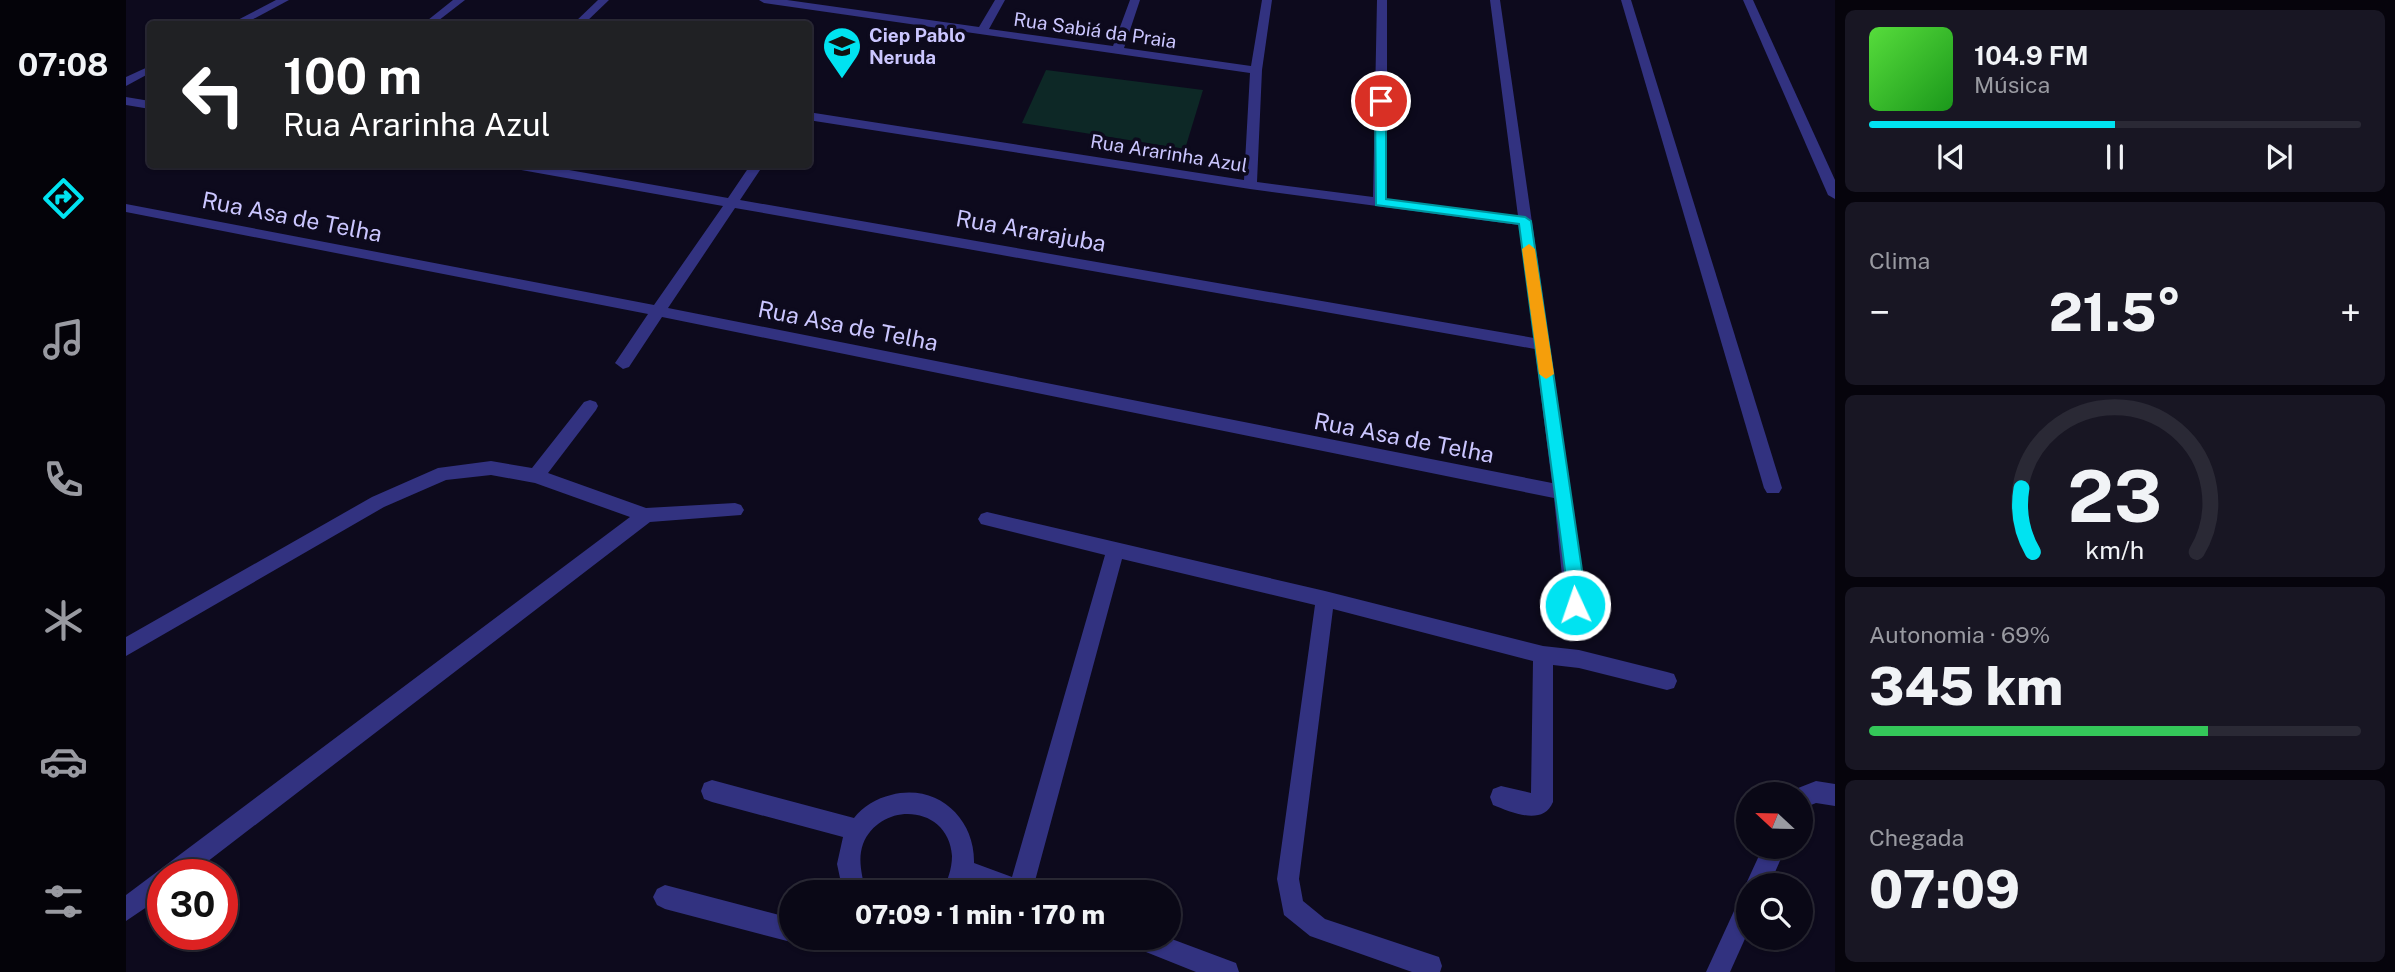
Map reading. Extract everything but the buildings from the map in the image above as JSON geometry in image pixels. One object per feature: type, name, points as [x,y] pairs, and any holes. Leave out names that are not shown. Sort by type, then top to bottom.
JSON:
[{"type":"street","points":[[242,21],[284,0]]},
{"type":"street","points":[[432,21],[460,0]]},
{"type":"street","points":[[581,21],[604,0]]},
{"type":"street","name":"Rua Sabiá da Praia","points":[[764,0],[1256,70]]},
{"type":"street","points":[[860,13],[869,0]]},
{"type":"street","points":[[982,32],[1000,0]]},
{"type":"street","points":[[1117,50],[1135,0]]},
{"type":"street","points":[[1250,185],[1256,70],[1267,0]]},
{"type":"street","points":[[1380,202],[1382,0]]},
{"type":"street","points":[[1495,0],[1560,492],[1573,570],[1575,605]]},
{"type":"street","points":[[1626,0],[1773,488]]},
{"type":"street","points":[[1748,0],[1835,195]]},
{"type":"street","points":[[126,82],[147,71]]},
{"type":"street","points":[[126,101],[147,104]]},
{"type":"street","name":"Rua Ararinha Azul","points":[[812,117],[1250,185],[1525,221]]},
{"type":"street","name":"Rua Ararajuba","points":[[534,168],[1542,345]]},
{"type":"street","points":[[623,363],[755,168]]},
{"type":"street","name":"Rua Asa de Telha","points":[[126,208],[657,311],[1560,492]]},
{"type":"street","points":[[536,476],[590,405]]},
{"type":"street","points":[[126,647],[378,502],[444,473],[491,468],[536,476],[646,515],[735,510]]},
{"type":"street","points":[[191,859],[646,515]]},
{"type":"street","points":[[987,519],[1325,599],[1543,655],[1579,659],[1667,681]]},
{"type":"street","points":[[1023,880],[1115,550]]},
{"type":"street","points":[[1325,599],[1288,879],[1292,907],[1318,928],[1430,966]]},
{"type":"street","points":[[1501,797],[1533,806],[1539,806],[1542,802],[1543,655]]},
{"type":"street","points":[[712,791],[857,830]]},
{"type":"street","points":[[1813,793],[1835,795]]},
{"type":"street","points":[[850,880],[847,870],[849,850],[857,830],[870,815],[888,805],[908,801],[927,804],[944,814],[956,830],[962,848],[963,870],[959,880]]},
{"type":"street","points":[[963,870],[989,880]]},
{"type":"street","points":[[126,909],[147,893]]},
{"type":"street","points":[[665,897],[779,927]]},
{"type":"street","points":[[1718,972],[1736,932]]},
{"type":"street","points":[[1170,950],[1227,972]]},
{"type":"green space","points":[[1046,70],[1203,90],[1185,149],[1022,123]]},
{"type":"slow traffic","points":[[1529,249],[1546,374]]},
{"type":"place","name":"Ciep Pablo Neruda","points":[[842,80]]},
{"type":"route","points":[[1381,101],[1380,202],[1525,221],[1557,449],[1560,492],[1573,570],[1575,605]]}]
